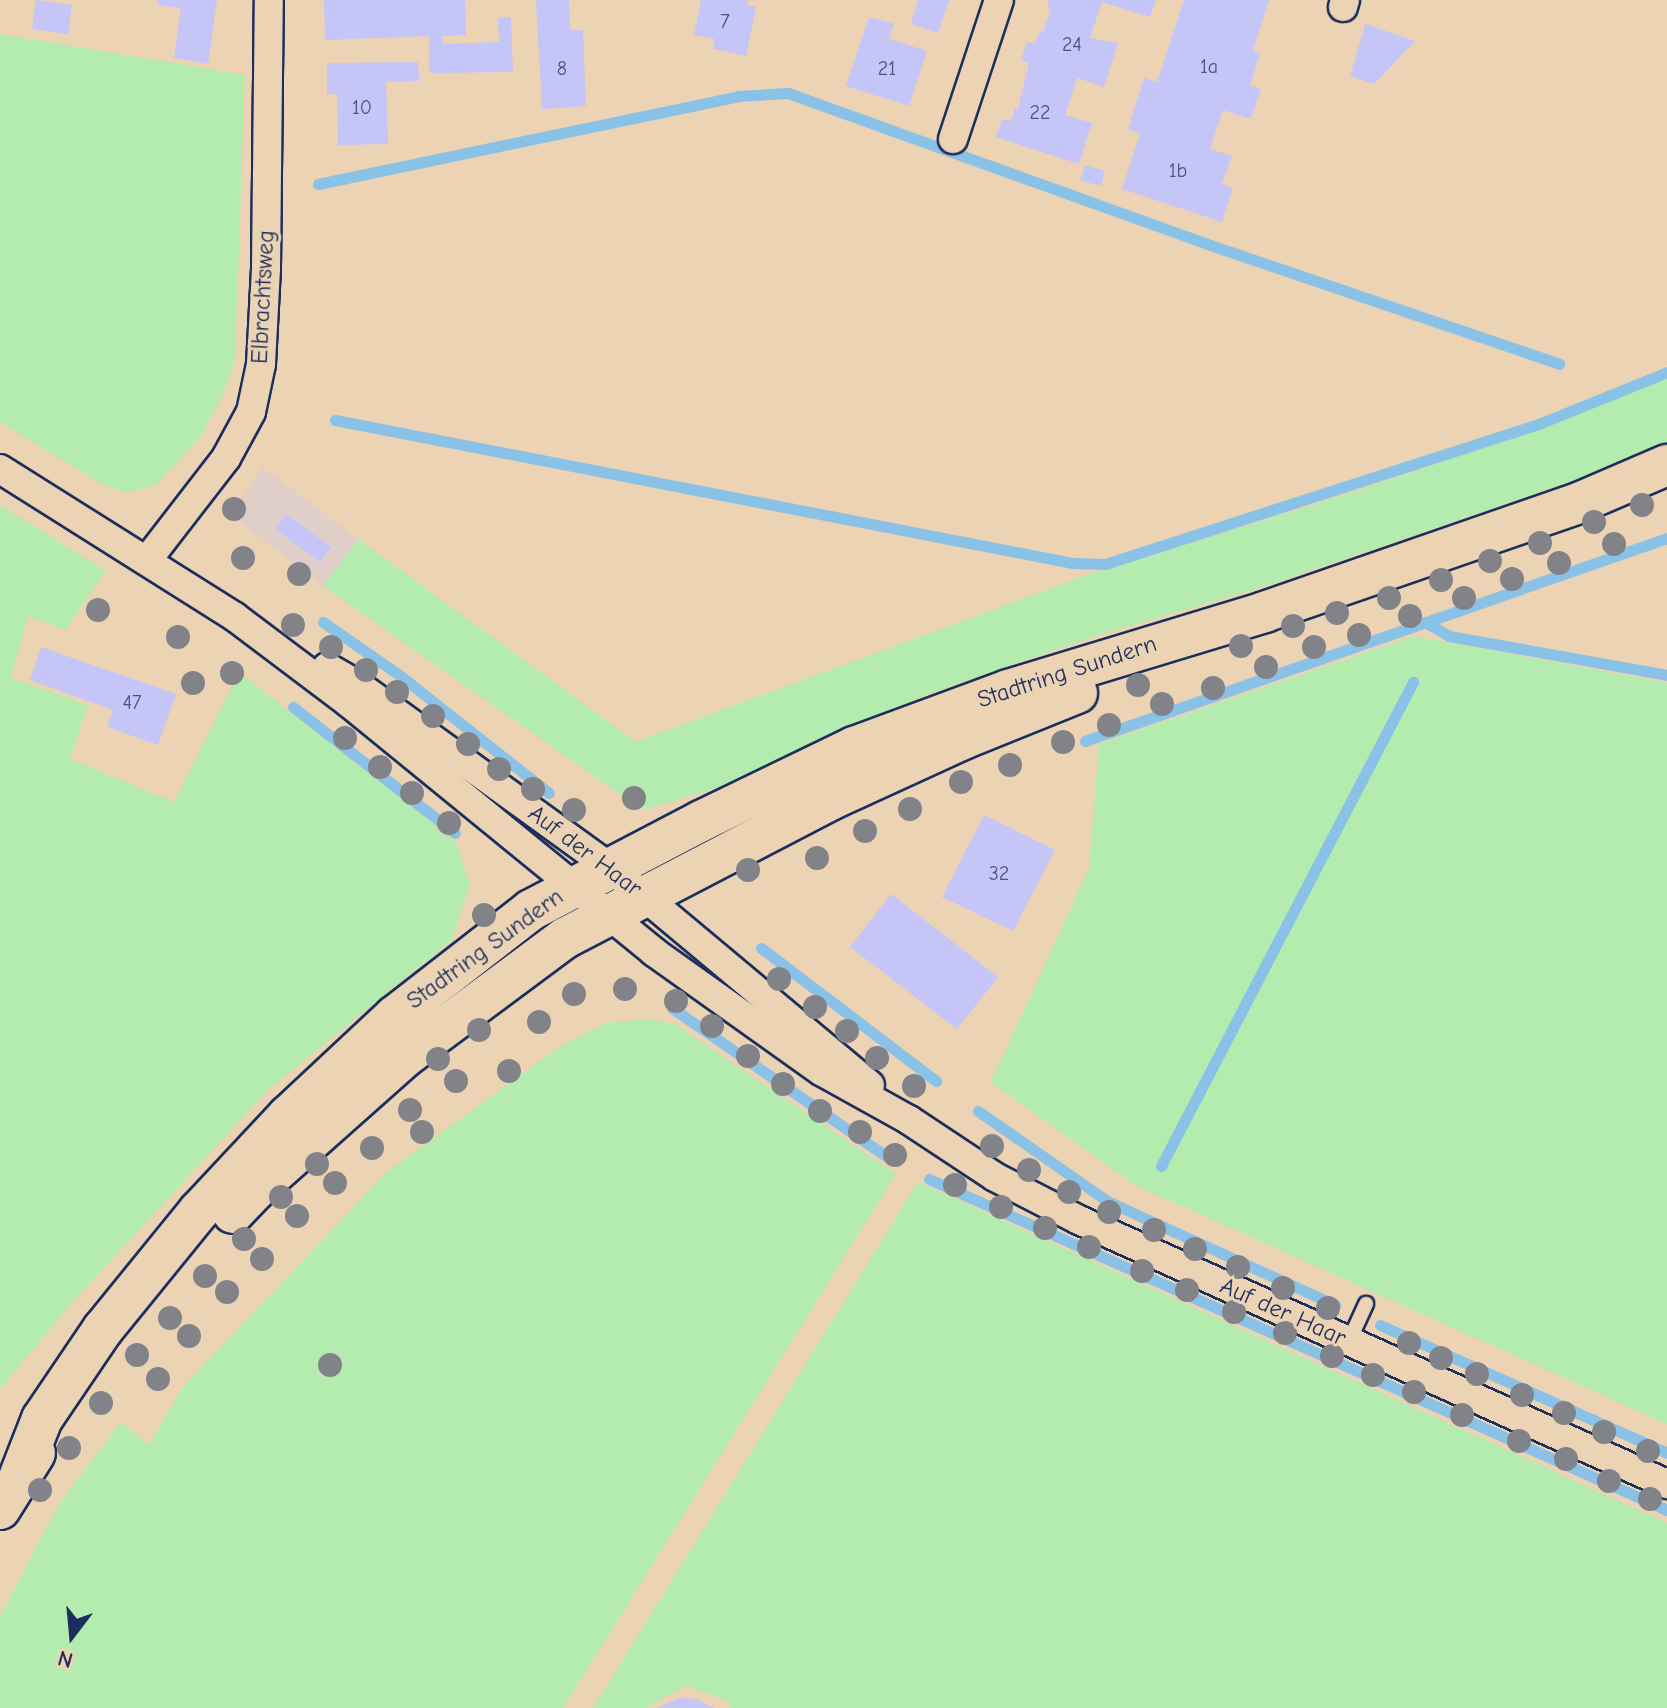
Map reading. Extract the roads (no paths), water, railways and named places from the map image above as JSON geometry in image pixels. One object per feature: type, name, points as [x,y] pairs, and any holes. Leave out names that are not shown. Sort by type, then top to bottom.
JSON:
[{"type":"main road","name":"Stadtring Sundern","points":[[20,1475],[42,1419],[103,1329],[199,1211],[288,1116],[395,1016],[531,910],[609,867],[854,747],[1008,690],[1264,612],[1581,502],[1667,465]]},
{"type":"main road","name":"Stadtring Sundern","points":[[0,1509],[87,1378],[255,1190],[406,1056],[548,949],[607,915],[870,781],[1264,612]]},
{"type":"street","name":"Elbrachtsweg","points":[[148,559],[226,458],[251,412],[261,364],[266,268],[269,0]]},
{"type":"street","points":[[953,139],[999,0]]},
{"type":"street","name":"Auf der Haar","points":[[0,469],[148,559],[235,617],[349,703],[607,915],[821,1071],[909,1120],[995,1177],[1079,1220],[1667,1484]]},
{"type":"street","name":"Auf der Haar","points":[[235,617],[358,685],[609,867],[909,1120]]},
{"type":"lane","points":[[1349,1341],[1366,1304]]},
{"type":"waterway","points":[[318,184],[738,96],[788,93],[1225,250],[1559,364]]},
{"type":"waterway","points":[[335,420],[1073,563],[1105,564],[1541,423],[1667,372]]},
{"type":"waterway","points":[[1085,741],[1667,538]]},
{"type":"waterway","points":[[323,622],[402,677],[549,793]]},
{"type":"waterway","points":[[1425,622],[1449,636],[1667,675]]},
{"type":"waterway","points":[[1161,1166],[1413,682]]},
{"type":"waterway","points":[[293,707],[455,833]]},
{"type":"waterway","points":[[761,948],[936,1081]]},
{"type":"waterway","points":[[672,1008],[884,1155]]},
{"type":"waterway","points":[[978,1111],[1107,1201],[1335,1305]]},
{"type":"waterway","points":[[929,1179],[1667,1510]]},
{"type":"waterway","points":[[1380,1325],[1667,1453]]}]
